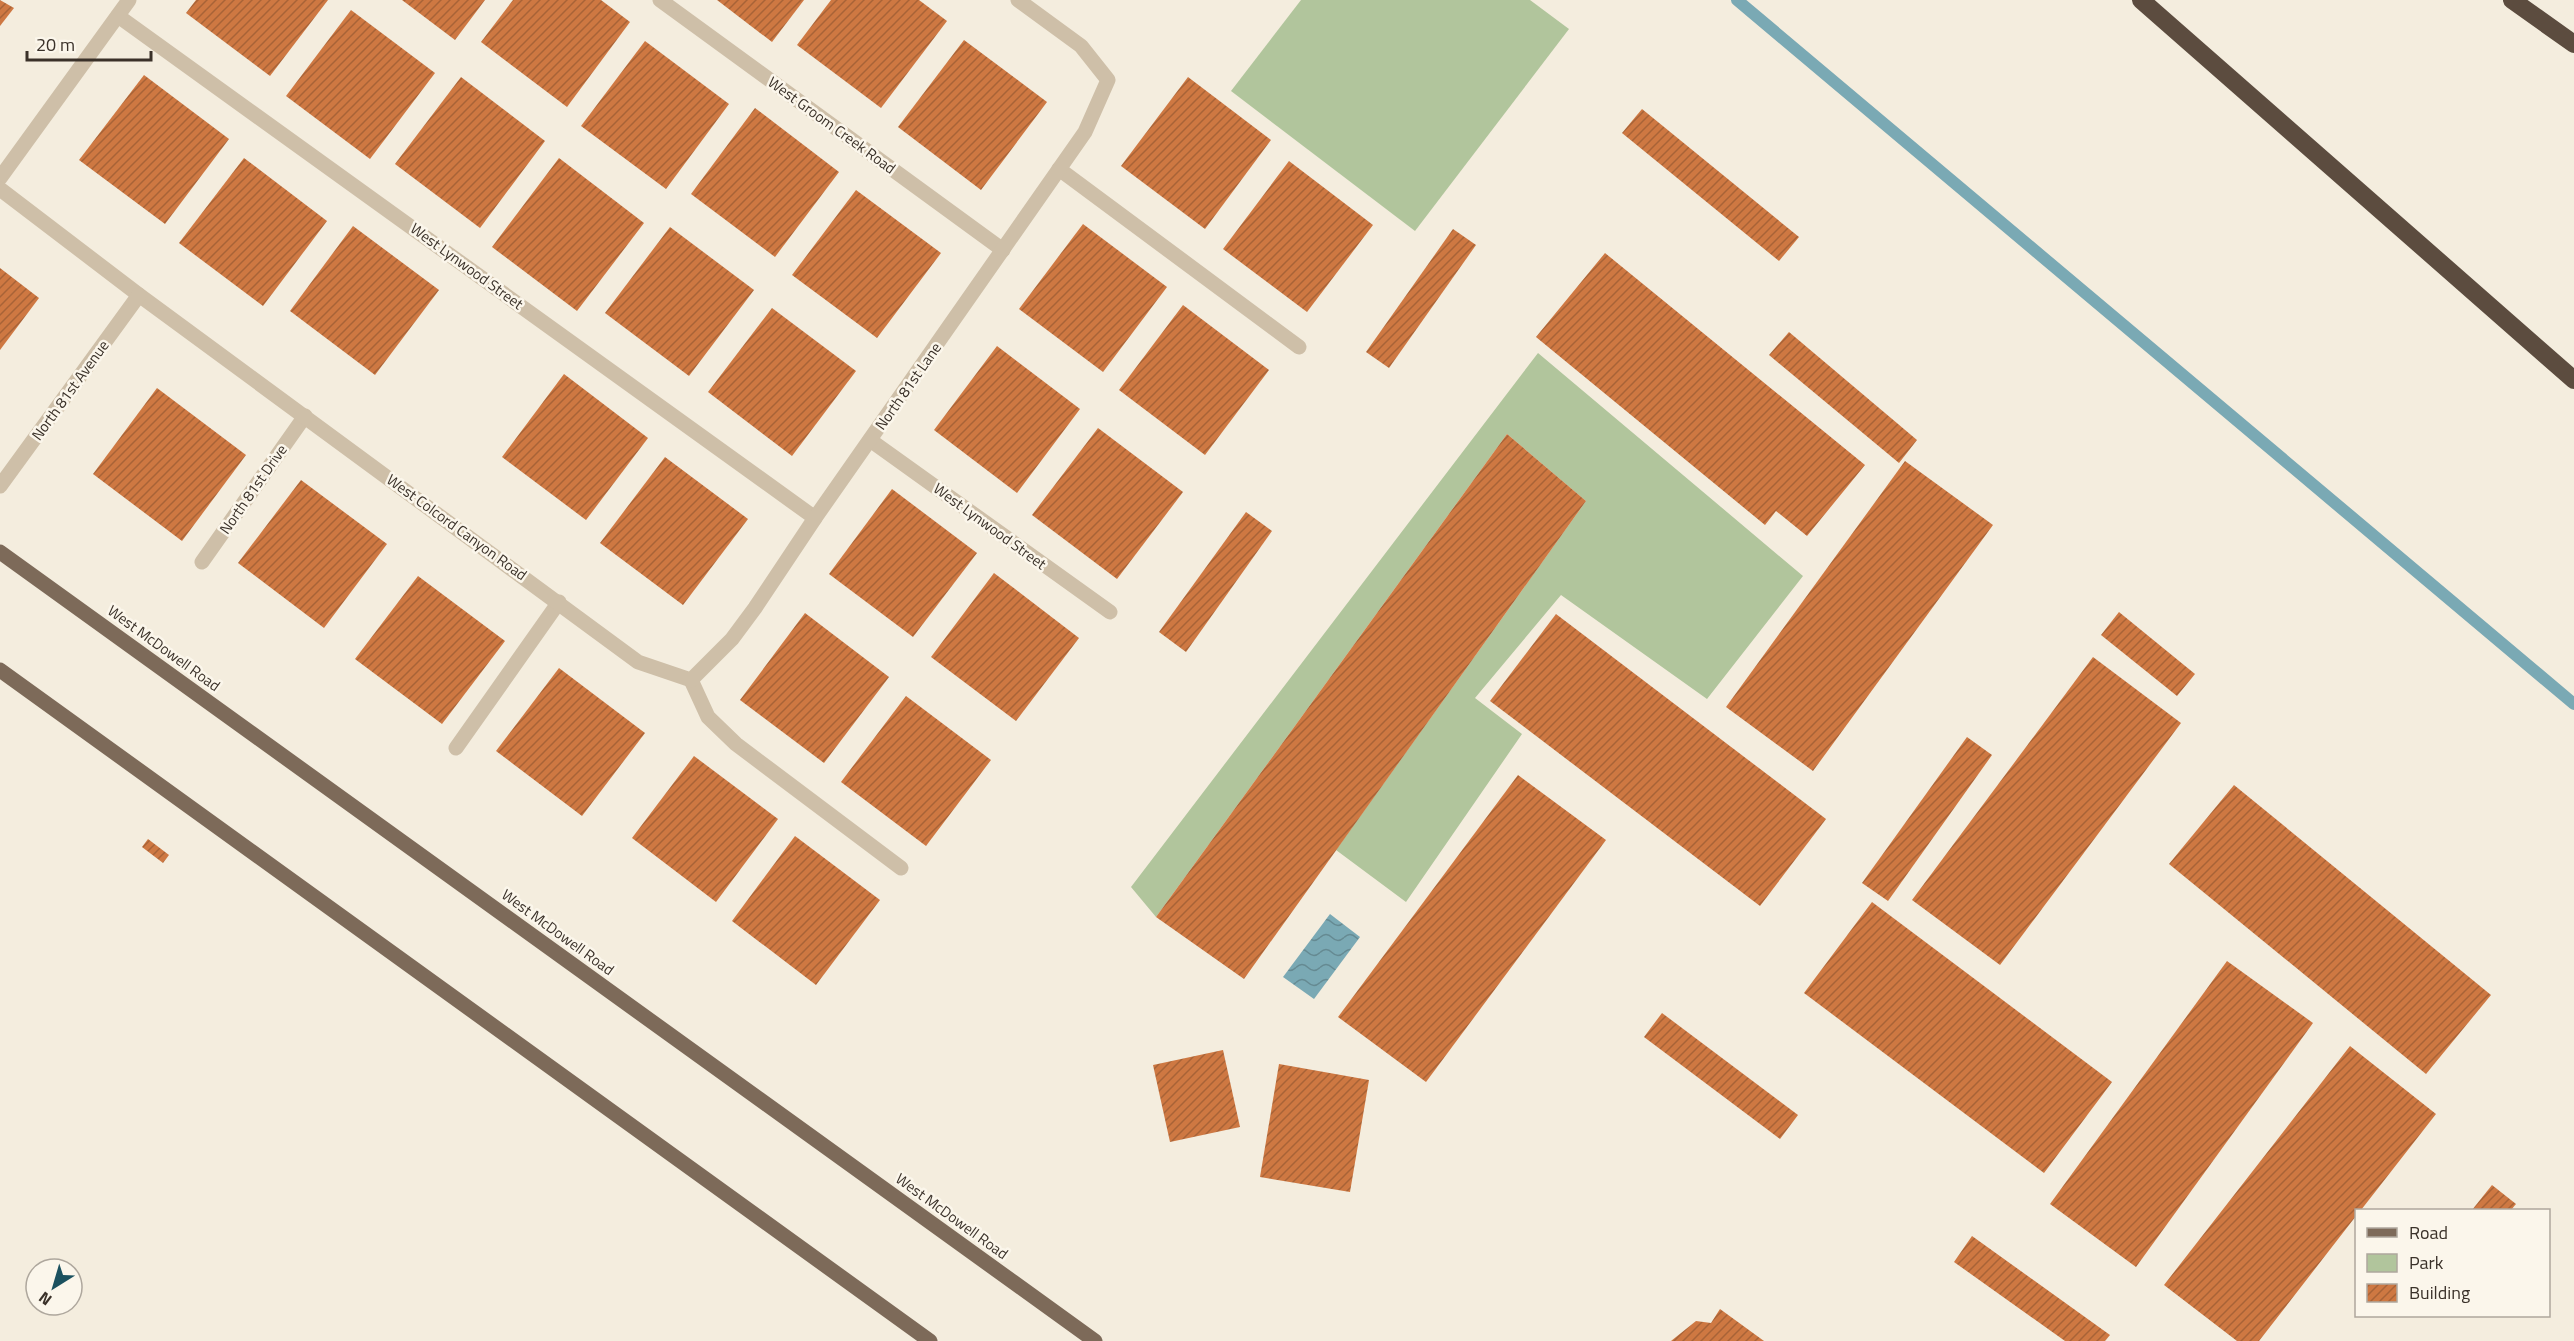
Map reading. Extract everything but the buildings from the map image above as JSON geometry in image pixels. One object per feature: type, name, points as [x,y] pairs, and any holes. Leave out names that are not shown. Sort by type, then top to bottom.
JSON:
[{"type":"highway","points":[[2140,0],[2574,380]]},
{"type":"highway","points":[[2512,0],[2574,44]]},
{"type":"main road","name":"West McDowell Road","points":[[0,552],[1095,1341]]},
{"type":"main road","points":[[0,670],[930,1341]]},
{"type":"street","points":[[0,178],[129,0]]},
{"type":"street","name":"West Groom Creek Road","points":[[660,0],[1004,250]]},
{"type":"street","name":"North 81st Lane","points":[[691,680],[732,639],[1084,132],[1108,80],[1080,46],[1018,0]]},
{"type":"street","name":"West Lynwood Street","points":[[118,16],[815,518]]},
{"type":"street","points":[[1059,169],[1299,347]]},
{"type":"street","name":"West Colcord Canyon Road","points":[[0,189],[139,295],[638,662],[691,680]]},
{"type":"street","name":"North 81st Avenue","points":[[0,486],[139,295]]},
{"type":"street","name":"North 81st Drive","points":[[202,562],[305,416]]},
{"type":"street","name":"West Lynwood Street","points":[[870,440],[1110,612]]},
{"type":"street","points":[[456,748],[559,602]]},
{"type":"street","points":[[691,680],[708,717],[736,744],[901,868]]},
{"type":"green space","points":[[1301,0],[1530,0],[1569,29],[1415,231],[1231,91]]},
{"type":"green space","points":[[1538,353],[1803,576],[1707,699],[1561,595],[1475,698],[1522,734],[1406,902],[1336,850],[1586,501],[1507,434],[1156,917],[1131,887]]},
{"type":"water","points":[[1330,914],[1360,937],[1314,999],[1283,977]]},
{"type":"waterway","points":[[1737,0],[2574,704]]}]
